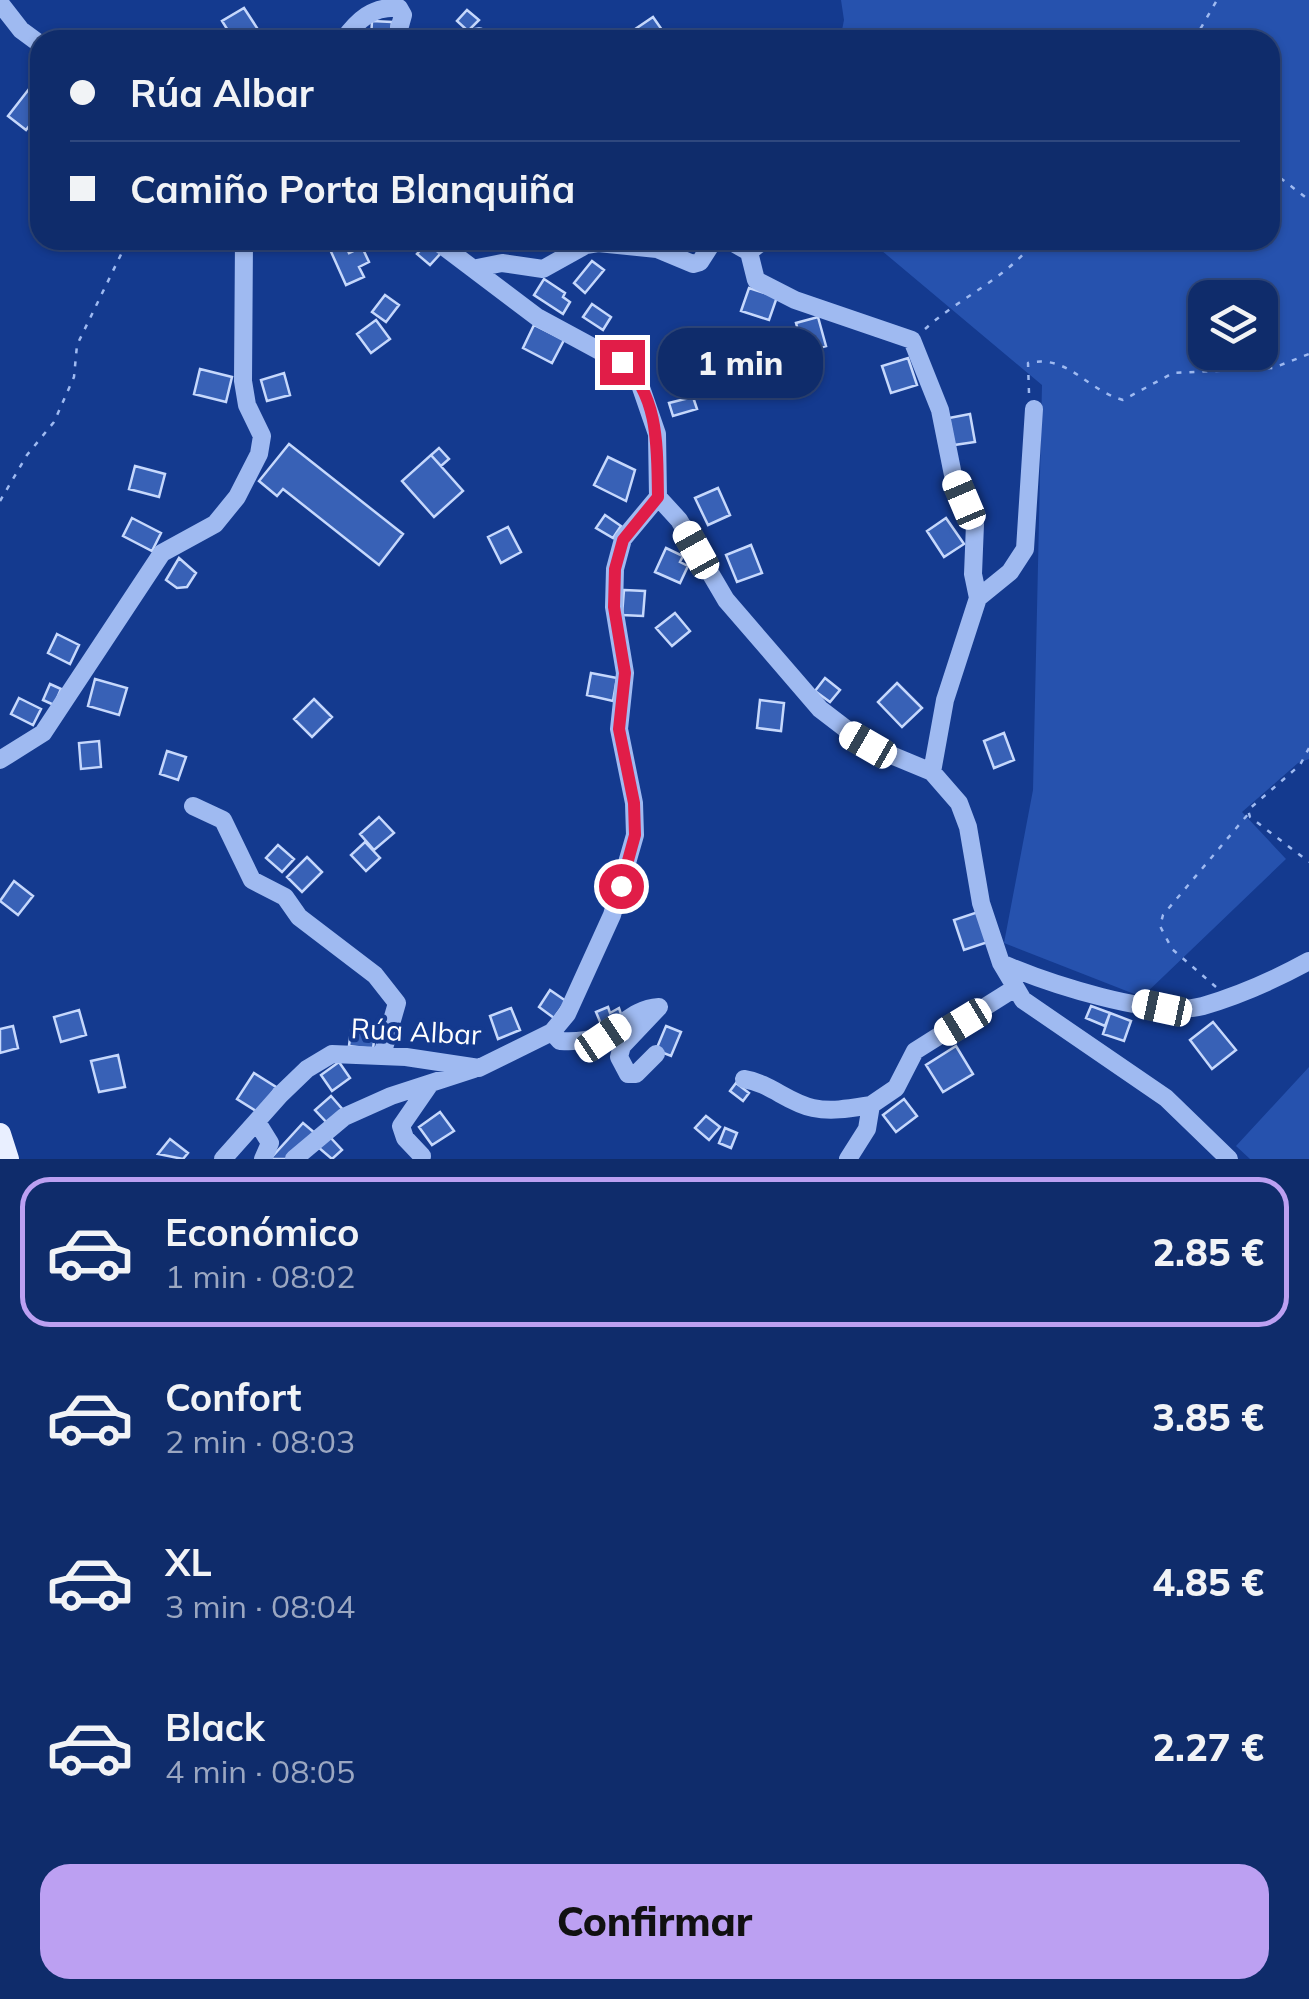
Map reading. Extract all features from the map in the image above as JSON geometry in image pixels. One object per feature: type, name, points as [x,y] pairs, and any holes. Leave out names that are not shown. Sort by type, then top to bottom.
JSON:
[{"type":"main road","points":[[0,1134],[8,1159]]},
{"type":"street","points":[[0,3],[30,37]]},
{"type":"street","points":[[352,30],[366,15],[401,4],[398,30]]},
{"type":"street","points":[[0,760],[42,733],[162,553],[216,524],[237,497],[259,454],[262,436],[246,405],[243,381],[240,250]]},
{"type":"street","points":[[450,250],[537,318],[622,362],[637,376],[657,434],[658,497],[680,520],[726,600],[820,709],[868,745],[932,772],[959,803],[968,828],[981,902],[1002,964],[1024,1000],[1166,1098],[1229,1159]]},
{"type":"street","points":[[477,268],[502,263],[543,269],[577,250]]},
{"type":"street","points":[[662,250],[693,264],[700,262],[708,250]]},
{"type":"street","points":[[756,250],[756,280],[795,300],[912,340],[940,410],[954,474],[975,524],[972,574],[978,598],[946,700],[932,772]]},
{"type":"street","points":[[978,598],[1010,572],[1025,549],[1034,410]]},
{"type":"street","name":"Rúa Albar","points":[[223,1159],[306,1070],[332,1054],[382,1055],[480,1068],[552,1032],[578,994],[612,914],[633,846],[634,803],[619,729],[625,673],[614,607],[615,569],[623,540],[658,497]]},
{"type":"street","points":[[193,806],[223,820],[252,880],[285,897],[299,917],[385,986],[397,1003],[382,1055]]},
{"type":"street","points":[[1002,964],[1050,984],[1162,1008],[1200,1007],[1309,961]]},
{"type":"street","points":[[744,1079],[762,1082],[810,1108],[837,1110],[871,1105],[896,1088],[915,1051],[1015,988]]},
{"type":"street","points":[[552,1032],[560,1040],[586,1042],[659,1007],[622,1046],[619,1057],[628,1074],[636,1074],[656,1054]]},
{"type":"street","points":[[294,1159],[344,1117],[480,1068]]},
{"type":"street","points":[[422,1156],[405,1138],[401,1126],[431,1084]]},
{"type":"street","points":[[848,1159],[868,1129],[871,1105]]},
{"type":"street","points":[[257,1122],[270,1143],[263,1159]]},
{"type":"path","points":[[1200,30],[1217,0]]},
{"type":"path","points":[[1280,178],[1309,200]]},
{"type":"path","points":[[0,501],[27,455],[54,422],[74,377],[77,345],[123,250]]},
{"type":"path","points":[[912,340],[956,300],[1020,262],[1028,250]]},
{"type":"path","points":[[1026,381],[1028,364],[1048,358],[1070,368],[1096,392],[1123,400],[1174,373],[1273,368],[1309,354]]},
{"type":"path","points":[[1226,996],[1172,949],[1160,926],[1164,915],[1248,813],[1252,803],[1300,765],[1309,748]]},
{"type":"path","points":[[1248,813],[1309,862]]},
{"type":"shaded area","points":[[841,0],[1309,0],[1309,759],[1298,763],[1242,812],[1286,859],[1142,997],[1004,943],[1033,790],[1042,385],[881,250],[1280,250],[1280,30],[842,30]]},
{"type":"shaded area","points":[[1309,1067],[1309,1159],[1250,1159],[1236,1146]]},
{"type":"building","points":[[244,8],[258,30],[228,30],[222,21]]},
{"type":"building","points":[[467,10],[479,20],[469,30],[457,21]]},
{"type":"building","points":[[653,17],[662,30],[634,30]]},
{"type":"building","points":[[372,21],[392,22],[391,30],[372,30]]},
{"type":"building","points":[[29,89],[30,125],[26,130],[8,116]]},
{"type":"building","points":[[330,250],[363,250],[369,262],[359,267],[364,277],[346,285]]},
{"type":"building","points":[[421,250],[441,253],[430,265],[417,254]]},
{"type":"building","points":[[592,261],[604,270],[585,293],[574,283]]},
{"type":"building","points":[[544,279],[565,293],[563,297],[570,302],[563,314],[534,295]]},
{"type":"building","points":[[749,288],[777,297],[769,320],[741,311]]},
{"type":"building","points":[[385,295],[399,305],[386,322],[372,312]]},
{"type":"building","points":[[592,304],[611,317],[603,330],[583,317]]},
{"type":"building","points":[[818,317],[826,346],[804,352],[796,323]]},
{"type":"building","points":[[376,320],[390,339],[371,353],[357,334]]},
{"type":"building","points":[[534,325],[564,340],[552,363],[523,348]]},
{"type":"building","points":[[908,358],[917,385],[891,393],[882,366]]},
{"type":"building","points":[[200,369],[232,377],[226,402],[194,394]]},
{"type":"building","points":[[284,373],[290,395],[267,401],[261,380]]},
{"type":"building","points":[[693,397],[697,409],[673,416],[669,403]]},
{"type":"building","points":[[970,414],[975,442],[954,445],[949,418]]},
{"type":"building","points":[[289,444],[403,534],[379,565],[283,489],[277,496],[259,481]]},
{"type":"building","points":[[439,448],[449,459],[441,466],[431,455]]},
{"type":"building","points":[[431,455],[463,491],[434,517],[402,481]]},
{"type":"building","points":[[608,457],[635,470],[626,501],[594,485]]},
{"type":"building","points":[[135,466],[165,474],[159,497],[129,489]]},
{"type":"building","points":[[718,488],[730,515],[708,525],[695,498]]},
{"type":"building","points":[[605,515],[621,526],[613,538],[596,528]]},
{"type":"building","points":[[132,518],[161,533],[152,551],[123,536]]},
{"type":"building","points":[[946,518],[964,544],[944,557],[927,531]]},
{"type":"building","points":[[508,527],[521,552],[501,563],[488,537]]},
{"type":"building","points":[[751,545],[762,573],[737,582],[726,555]]},
{"type":"building","points":[[666,548],[683,556],[680,562],[688,566],[680,583],[655,572]]},
{"type":"building","points":[[179,558],[196,573],[187,587],[177,588],[166,580]]},
{"type":"building","points":[[624,590],[645,591],[643,616],[622,615]]},
{"type":"building","points":[[675,613],[690,631],[672,646],[656,628]]},
{"type":"building","points":[[57,634],[79,645],[70,664],[48,653]]},
{"type":"building","points":[[591,673],[617,678],[613,701],[587,695]]},
{"type":"building","points":[[825,678],[840,690],[830,702],[815,691]]},
{"type":"building","points":[[95,679],[127,688],[119,715],[88,706]]},
{"type":"building","points":[[897,683],[922,708],[902,727],[878,702]]},
{"type":"building","points":[[50,684],[61,689],[54,705],[43,700]]},
{"type":"building","points":[[19,698],[41,709],[33,725],[11,714]]},
{"type":"building","points":[[314,699],[332,717],[312,737],[294,719]]},
{"type":"building","points":[[760,700],[784,703],[781,731],[757,728]]},
{"type":"building","points":[[1004,733],[1014,760],[994,768],[984,741]]},
{"type":"building","points":[[99,741],[101,767],[81,769],[79,743]]},
{"type":"building","points":[[167,751],[186,757],[178,780],[160,774]]},
{"type":"building","points":[[379,817],[394,833],[374,850],[360,834]]},
{"type":"building","points":[[365,842],[380,858],[366,871],[351,855]]},
{"type":"building","points":[[278,845],[294,859],[282,872],[266,858]]},
{"type":"building","points":[[307,857],[322,872],[302,892],[287,877]]},
{"type":"building","points":[[14,881],[33,896],[18,915],[0,901]]},
{"type":"building","points":[[978,912],[988,942],[964,950],[954,920]]},
{"type":"building","points":[[550,990],[566,1001],[554,1018],[539,1007]]},
{"type":"building","points":[[1091,1006],[1110,1013],[1105,1026],[1086,1018]]},
{"type":"building","points":[[608,1007],[610,1013],[619,1008],[622,1017],[604,1031],[596,1012]]},
{"type":"building","points":[[511,1008],[520,1030],[498,1039],[490,1016]]},
{"type":"building","points":[[79,1010],[86,1035],[61,1042],[54,1017]]},
{"type":"building","points":[[1110,1013],[1131,1021],[1124,1041],[1103,1034]]},
{"type":"building","points":[[1213,1022],[1236,1050],[1212,1069],[1190,1040]]},
{"type":"building","points":[[13,1026],[18,1048],[0,1053],[0,1029]]},
{"type":"building","points":[[666,1026],[681,1032],[671,1056],[656,1050]]},
{"type":"building","points":[[351,1030],[375,1033],[373,1049],[349,1046]]},
{"type":"building","points":[[956,1046],[973,1074],[943,1092],[926,1065]]},
{"type":"building","points":[[118,1055],[125,1087],[99,1092],[91,1061]]},
{"type":"building","points":[[339,1062],[350,1078],[332,1091],[321,1075]]},
{"type":"building","points":[[254,1073],[276,1087],[259,1113],[237,1099]]},
{"type":"building","points":[[736,1083],[749,1093],[743,1101],[730,1091]]},
{"type":"building","points":[[331,1096],[344,1111],[329,1125],[315,1110]]},
{"type":"building","points":[[904,1099],[917,1116],[896,1132],[883,1115]]},
{"type":"building","points":[[440,1112],[454,1131],[432,1145],[419,1127]]},
{"type":"building","points":[[706,1116],[720,1127],[709,1140],[695,1128]]},
{"type":"building","points":[[303,1123],[316,1134],[286,1159],[270,1159]]},
{"type":"building","points":[[725,1128],[737,1133],[731,1148],[719,1143]]},
{"type":"building","points":[[330,1137],[342,1150],[332,1159],[318,1147]]},
{"type":"building","points":[[170,1139],[188,1153],[183,1159],[158,1154]]},
{"type":"route","points":[[621,886],[635,835],[634,803],[619,729],[625,673],[614,607],[615,569],[623,540],[658,497],[657,434],[642,386],[622,362]]}]
